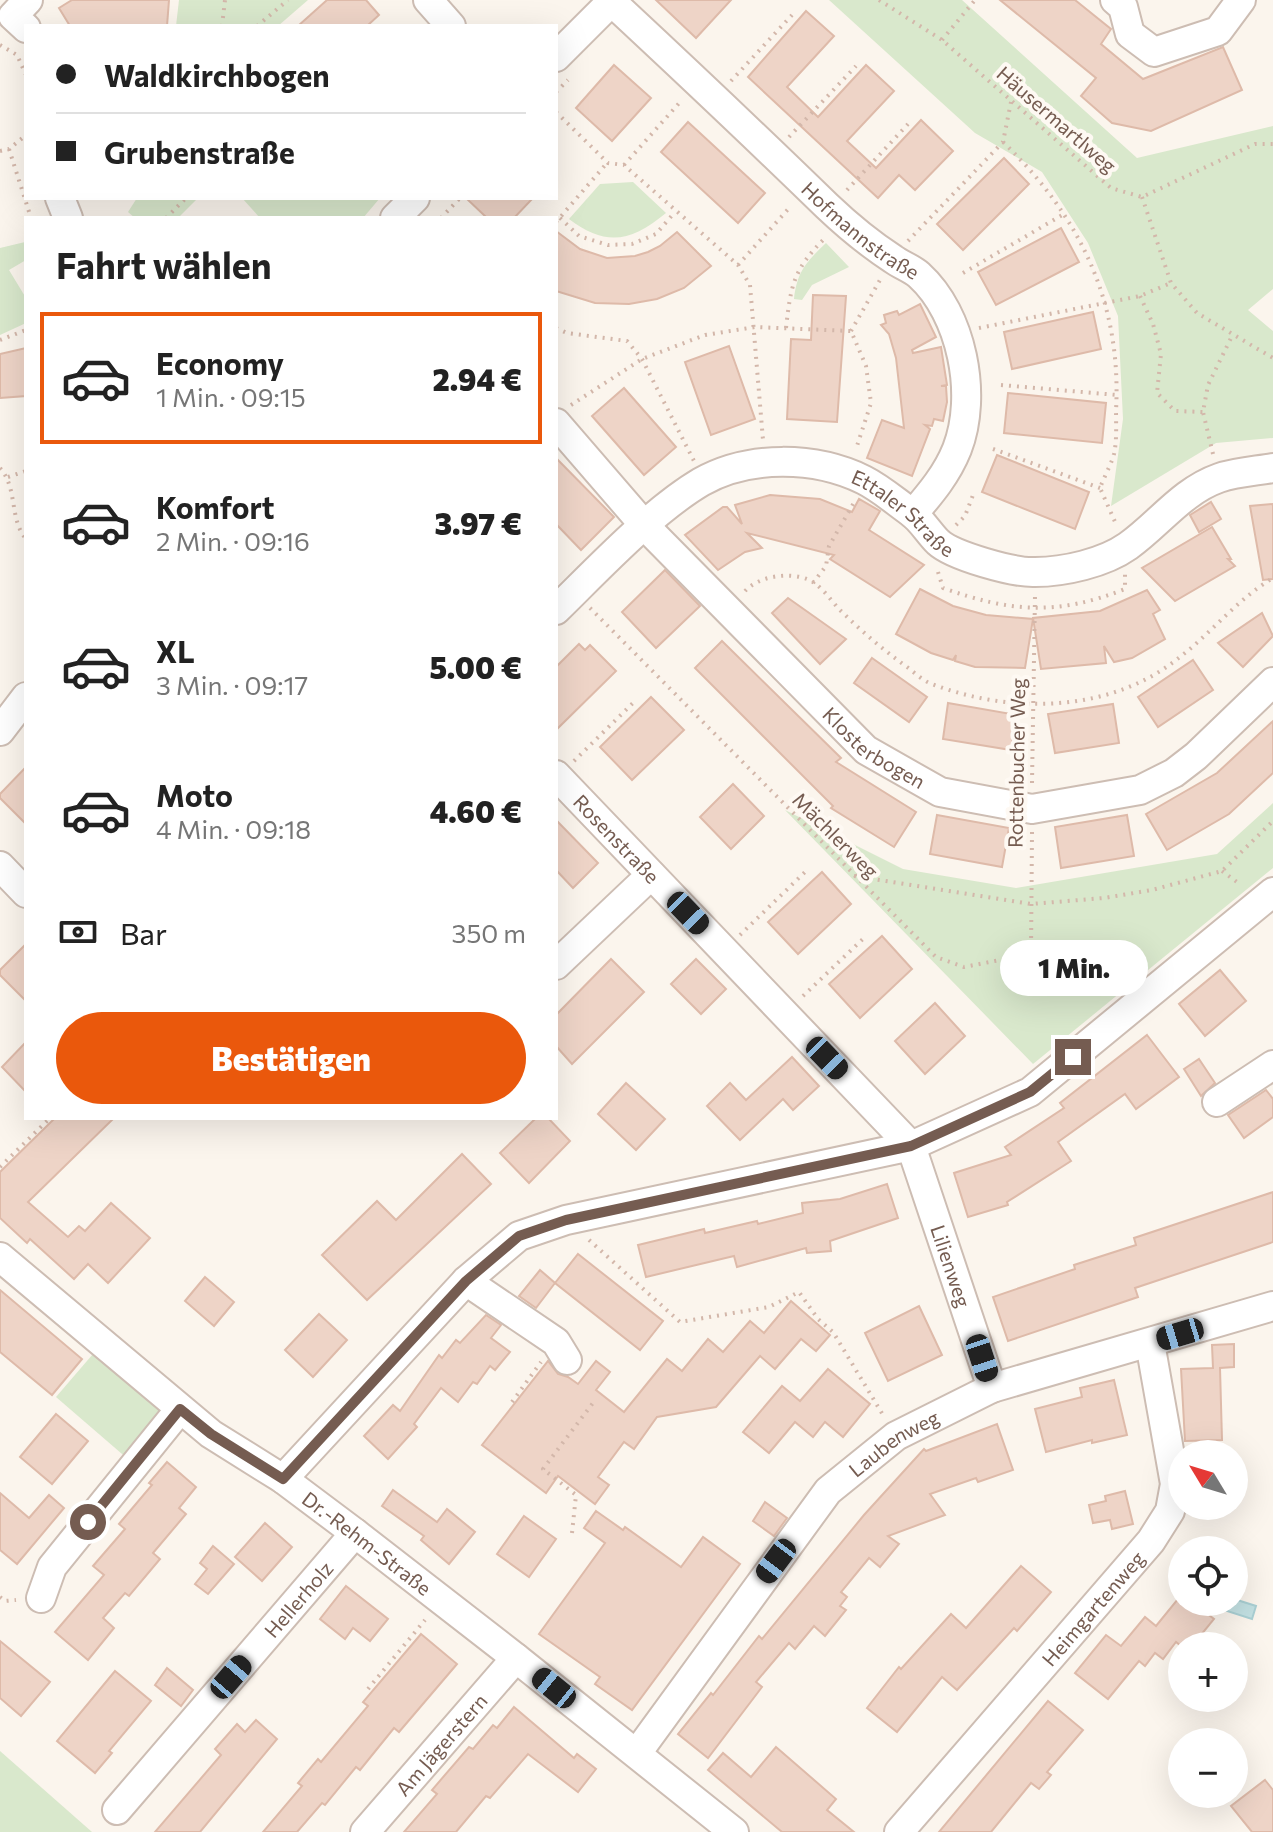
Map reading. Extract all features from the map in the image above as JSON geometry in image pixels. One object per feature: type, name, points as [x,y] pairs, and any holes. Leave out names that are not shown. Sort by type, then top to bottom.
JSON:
[{"type":"street","points":[[428,0],[449,24]]},
{"type":"street","points":[[1115,0],[1123,7],[1130,34],[1154,52],[1218,31],[1241,0]]},
{"type":"street","points":[[558,55],[612,1]]},
{"type":"street","name":"Hofmannstraße","points":[[612,1],[842,220],[893,259],[917,273],[939,297],[956,333],[965,362],[965,403],[958,446],[941,481],[913,514]]},
{"type":"street","name":"Klosterbogen","points":[[562,415],[645,526],[866,750],[940,792],[1032,809],[1140,790],[1174,773],[1196,756],[1273,682]]},
{"type":"street","name":"Ettaler Straße","points":[[565,601],[675,499],[704,481],[733,469],[765,463],[821,465],[857,478],[913,514],[941,545],[970,559],[1034,572],[1088,564],[1126,547],[1172,505],[1219,478],[1273,468]]},
{"type":"street","points":[[0,731],[24,700]]},
{"type":"street","name":"Rosenstraße","points":[[558,777],[911,1146]]},
{"type":"street","points":[[0,866],[24,891]]},
{"type":"street","points":[[558,963],[651,875]]},
{"type":"street","points":[[283,1479],[466,1281],[519,1236],[566,1220],[911,1146],[1030,1092],[1273,892]]},
{"type":"street","points":[[1217,1102],[1273,1065]]},
{"type":"street","name":"Lilienweg","points":[[911,1146],[992,1388]]},
{"type":"street","name":"Dr.-Rehm-Straße","points":[[0,1257],[211,1434],[283,1479],[355,1533],[734,1832]]},
{"type":"street","points":[[466,1281],[562,1351]]},
{"type":"street","name":"Laubenweg","points":[[637,1753],[828,1491],[896,1436],[992,1388],[1273,1306]]},
{"type":"street","name":"Heimgartenweg","points":[[899,1832],[1151,1541],[1170,1511],[1175,1484],[1150,1343]]},
{"type":"street","points":[[41,1598],[52,1567],[180,1409]]},
{"type":"street","name":"Hellerholz","points":[[117,1810],[355,1533]]},
{"type":"street","name":"Am Jägerstern","points":[[365,1832],[516,1658]]},
{"type":"path","points":[[222,24],[225,0]]},
{"type":"path","points":[[259,24],[288,0]]},
{"type":"path","name":"Häusermartlweg","points":[[879,0],[942,40],[1111,188],[1142,197]]},
{"type":"path","points":[[942,40],[975,0]]},
{"type":"path","points":[[727,85],[792,15]]},
{"type":"path","points":[[0,45],[17,55],[24,71]]},
{"type":"path","points":[[786,140],[856,66]]},
{"type":"path","points":[[624,165],[685,97]]},
{"type":"path","points":[[851,331],[893,259],[921,225],[1003,142],[1011,102]]},
{"type":"path","points":[[558,114],[608,163],[624,165],[738,265],[750,285],[765,463]]},
{"type":"path","points":[[844,193],[908,124]]},
{"type":"path","points":[[0,151],[9,149],[24,137]]},
{"type":"path","points":[[973,495],[965,516],[941,545],[935,564],[943,588],[985,603],[1035,609],[1094,601],[1125,589],[1126,547],[1100,488],[1114,453],[1117,395],[1115,345],[1104,303],[1089,257],[1064,214],[1036,174],[1003,142]]},
{"type":"path","points":[[1273,144],[1255,144],[1142,197],[1171,283],[1197,313],[1273,358]]},
{"type":"path","points":[[9,149],[24,196]]},
{"type":"path","points":[[608,163],[558,220],[579,236],[608,245],[632,244],[656,234],[675,212]]},
{"type":"path","points":[[168,216],[184,200]]},
{"type":"path","points":[[446,216],[458,200]]},
{"type":"path","points":[[738,265],[795,201]]},
{"type":"path","points":[[963,273],[1064,214]]},
{"type":"path","points":[[786,328],[791,289],[803,260],[829,233]]},
{"type":"path","points":[[956,333],[1140,296],[1171,283]]},
{"type":"path","points":[[1140,296],[1153,324],[1161,354],[1157,393],[1175,411],[1203,412]]},
{"type":"path","points":[[562,415],[642,359],[705,335],[755,327],[851,331]]},
{"type":"path","points":[[558,329],[567,333],[627,341],[642,359],[704,481]]},
{"type":"path","points":[[0,340],[24,331]]},
{"type":"path","points":[[813,583],[826,566],[829,546],[857,478],[871,403],[866,366],[851,331]]},
{"type":"path","points":[[1219,478],[1203,412],[1208,385],[1232,336]]},
{"type":"path","points":[[1001,385],[1117,395]]},
{"type":"path","points":[[993,449],[1100,488]]},
{"type":"path","points":[[0,468],[8,477],[18,530],[24,537]]},
{"type":"path","points":[[8,477],[24,472]]},
{"type":"path","name":"Rottenbucher Weg","points":[[1031,954],[1034,572]]},
{"type":"path","points":[[727,610],[749,587],[774,576],[806,578],[870,641],[930,684],[979,697],[1032,703],[1071,703],[1102,697],[1144,681],[1175,662],[1250,593],[1273,578]]},
{"type":"path","name":"Mächlerweg","points":[[565,601],[936,957],[964,967],[1058,951],[1097,959],[1138,1004]]},
{"type":"path","points":[[558,775],[635,701]]},
{"type":"path","points":[[854,876],[1031,904],[1104,898],[1152,890],[1222,871],[1273,821]]},
{"type":"path","points":[[724,951],[805,872]]},
{"type":"path","points":[[821,979],[865,937]]},
{"type":"path","points":[[0,1167],[48,1120]]},
{"type":"path","points":[[566,1220],[680,1322],[769,1307],[799,1292],[818,1319],[833,1332],[896,1436]]},
{"type":"path","points":[[512,1402],[562,1351]]},
{"type":"path","points":[[572,1533],[576,1495],[543,1469],[596,1399]]},
{"type":"path","points":[[368,1689],[442,1601]]},
{"type":"green space","points":[[179,0],[308,0],[280,24],[176,24]]},
{"type":"green space","points":[[829,0],[962,0],[1137,158],[1273,126],[1273,289],[1248,310],[1273,331],[1273,438],[1216,443],[1111,506],[1123,419],[1118,316],[1088,243],[1042,172],[975,133]]},
{"type":"green space","points":[[633,182],[666,213],[641,230],[630,235],[607,237],[582,228],[569,219],[600,184]]},
{"type":"green space","points":[[136,200],[196,200],[180,216],[133,216],[128,212]]},
{"type":"green space","points":[[244,200],[378,200],[365,216],[258,216]]},
{"type":"green space","points":[[24,242],[24,261],[9,270],[24,295],[24,324],[0,335],[0,248]]},
{"type":"green space","points":[[826,243],[849,267],[812,285],[802,300],[794,299],[804,268]]},
{"type":"green space","points":[[1273,803],[1273,868],[1033,1064],[785,810],[903,869],[1016,888],[1217,854]]},
{"type":"green space","points":[[99,1347],[172,1410],[129,1460],[56,1397]]},
{"type":"green space","points":[[0,1751],[92,1832],[0,1832]]},
{"type":"water","points":[[1248,1603],[1256,1606],[1252,1619],[1243,1616],[1248,1616]]},
{"type":"building","points":[[72,0],[169,0],[167,24],[69,24],[59,8]]},
{"type":"building","points":[[327,0],[366,0],[379,15],[369,24],[300,24]]},
{"type":"building","points":[[656,0],[731,0],[696,38]]},
{"type":"building","points":[[1000,0],[1075,0],[1111,29],[1101,44],[1143,79],[1223,47],[1242,90],[1151,131],[1112,123],[1081,96],[1096,78]]},
{"type":"building","points":[[806,11],[834,36],[787,87],[818,117],[866,65],[894,91],[847,141],[876,168],[921,120],[953,151],[915,190],[899,175],[878,198],[748,77]]},
{"type":"building","points":[[614,65],[651,98],[612,141],[576,108]]},
{"type":"building","points":[[688,122],[765,193],[738,223],[661,152]]},
{"type":"building","points":[[1004,158],[1029,184],[963,250],[937,224]]},
{"type":"building","points":[[468,200],[531,200],[516,216],[485,216]]},
{"type":"building","points":[[1061,228],[1079,262],[996,305],[978,272]]},
{"type":"building","points":[[558,232],[580,249],[607,258],[648,252],[677,232],[711,266],[684,288],[657,299],[629,304],[595,303],[558,292]]},
{"type":"building","points":[[813,295],[846,296],[837,422],[787,419],[791,339],[811,340]]},
{"type":"building","points":[[920,304],[936,337],[912,350],[913,353],[941,347],[947,385],[941,386],[946,386],[947,402],[943,421],[934,419],[932,426],[925,425],[930,429],[912,476],[867,458],[882,420],[904,428],[896,358],[889,334],[881,325],[886,323],[884,315],[897,311],[899,315]]},
{"type":"building","points":[[1093,312],[1101,349],[1012,369],[1004,332]]},
{"type":"building","points":[[729,346],[755,419],[711,435],[685,362]]},
{"type":"building","points":[[24,348],[24,396],[0,398],[0,354]]},
{"type":"building","points":[[624,388],[676,447],[644,475],[592,416]]},
{"type":"building","points":[[1008,393],[1106,403],[1102,443],[1004,433]]},
{"type":"building","points":[[997,455],[1089,492],[1075,529],[982,492]]},
{"type":"building","points":[[558,460],[614,517],[581,550],[558,526]]},
{"type":"building","points":[[770,495],[820,499],[852,512],[859,499],[880,511],[869,530],[924,565],[890,597],[830,559],[834,555],[747,533],[762,548],[745,552],[718,570],[685,535],[723,507],[727,507],[742,524],[735,505]]},
{"type":"building","points":[[1211,502],[1221,519],[1199,532],[1190,515]]},
{"type":"building","points":[[1273,504],[1273,579],[1263,580],[1250,506]]},
{"type":"building","points":[[1212,527],[1231,559],[1228,559],[1235,566],[1175,601],[1142,568]]},
{"type":"building","points":[[665,570],[700,606],[656,648],[622,612]]},
{"type":"building","points":[[920,589],[953,606],[986,615],[1033,619],[1025,668],[975,667],[955,661],[956,655],[953,660],[931,653],[896,634]]},
{"type":"building","points":[[1147,590],[1160,610],[1153,614],[1165,639],[1132,658],[1114,662],[1104,646],[1106,663],[1041,669],[1033,618],[1100,611]]},
{"type":"building","points":[[788,598],[846,639],[820,664],[772,613]]},
{"type":"building","points":[[1262,613],[1273,636],[1243,667],[1218,643]]},
{"type":"building","points":[[722,641],[841,758],[836,762],[916,812],[894,847],[831,808],[833,806],[695,668]]},
{"type":"building","points":[[579,644],[585,650],[590,645],[616,671],[558,728],[558,665]]},
{"type":"building","points":[[872,658],[927,697],[909,722],[854,683]]},
{"type":"building","points":[[1193,660],[1213,690],[1158,727],[1138,697]]},
{"type":"building","points":[[651,697],[684,730],[632,780],[600,747]]},
{"type":"building","points":[[948,703],[1017,715],[1011,750],[943,739]]},
{"type":"building","points":[[1113,704],[1119,743],[1055,753],[1048,714]]},
{"type":"building","points":[[1273,721],[1273,773],[1229,814],[1167,850],[1146,814],[1217,773]]},
{"type":"building","points":[[24,769],[24,822],[0,798],[0,794]]},
{"type":"building","points":[[733,784],[764,816],[731,849],[700,817]]},
{"type":"building","points":[[937,815],[1009,828],[1002,867],[930,854]]},
{"type":"building","points":[[1127,815],[1134,856],[1061,868],[1055,827]]},
{"type":"building","points":[[558,822],[598,863],[573,888],[558,872]]},
{"type":"building","points":[[822,872],[851,904],[798,954],[768,922]]},
{"type":"building","points":[[882,936],[912,969],[860,1018],[829,984]]},
{"type":"building","points":[[24,946],[24,999],[0,975],[0,970]]},
{"type":"building","points":[[611,959],[644,992],[572,1064],[558,1048],[558,1013]]},
{"type":"building","points":[[696,959],[726,989],[701,1014],[671,984]]},
{"type":"building","points":[[1220,970],[1246,1001],[1205,1036],[1179,1004]]},
{"type":"building","points":[[935,1003],[965,1036],[925,1074],[895,1041]]},
{"type":"building","points":[[1147,1035],[1179,1077],[1136,1109],[1125,1094],[1058,1142],[1071,1161],[1007,1202],[1008,1205],[968,1217],[954,1173],[1011,1155],[1005,1147],[1064,1108],[1060,1103]]},
{"type":"building","points":[[24,1044],[24,1090],[2,1067]]},
{"type":"building","points":[[792,1057],[819,1086],[793,1110],[783,1099],[740,1140],[707,1106],[730,1083],[746,1100]]},
{"type":"building","points":[[1199,1059],[1215,1083],[1201,1096],[1184,1069]]},
{"type":"building","points":[[626,1083],[665,1119],[636,1150],[598,1114]]},
{"type":"building","points":[[1266,1090],[1273,1099],[1273,1117],[1244,1138],[1228,1115]]},
{"type":"building","points":[[53,1120],[112,1120],[28,1202],[68,1237],[79,1226],[85,1231],[111,1203],[150,1238],[108,1283],[88,1264],[74,1279],[30,1239],[27,1243],[0,1218],[0,1172]]},
{"type":"building","points":[[534,1120],[550,1120],[570,1141],[529,1183],[500,1153]]},
{"type":"building","points":[[462,1154],[491,1184],[367,1300],[322,1255],[377,1201],[396,1220]]},
{"type":"building","points":[[887,1184],[898,1218],[830,1241],[831,1251],[807,1253],[806,1248],[737,1267],[734,1256],[646,1277],[638,1245],[704,1229],[705,1233],[803,1213],[802,1203],[840,1199]]},
{"type":"building","points":[[1273,1192],[1273,1242],[1135,1288],[1138,1297],[1008,1341],[993,1297],[1136,1245],[1134,1238]]},
{"type":"building","points":[[578,1254],[663,1321],[640,1350],[555,1283]]},
{"type":"building","points":[[540,1270],[555,1283],[536,1308],[519,1296]]},
{"type":"building","points":[[205,1277],[234,1302],[214,1326],[185,1301]]},
{"type":"building","points":[[0,1290],[82,1359],[52,1395],[0,1352]]},
{"type":"building","points":[[791,1301],[830,1335],[816,1351],[801,1339],[775,1369],[760,1356],[716,1407],[657,1417],[634,1449],[624,1442],[598,1477],[609,1485],[595,1504],[558,1476],[546,1493],[482,1445],[548,1361],[558,1374],[578,1384],[596,1361],[610,1372],[596,1390],[624,1412],[667,1359],[682,1371],[708,1339],[723,1352],[750,1321],[764,1333]]},
{"type":"building","points":[[919,1306],[942,1355],[888,1381],[865,1333]]},
{"type":"building","points":[[319,1314],[347,1340],[313,1377],[285,1350]]},
{"type":"building","points":[[486,1315],[501,1325],[491,1338],[510,1352],[495,1370],[490,1366],[477,1384],[473,1382],[458,1402],[441,1388],[414,1424],[417,1427],[388,1459],[364,1436],[393,1405],[400,1411],[439,1355],[442,1358],[456,1340],[460,1343]]},
{"type":"building","points":[[1234,1344],[1234,1367],[1220,1368],[1222,1440],[1185,1440],[1181,1369],[1213,1368],[1212,1345]]},
{"type":"building","points":[[828,1369],[870,1404],[843,1437],[825,1422],[813,1437],[795,1422],[769,1453],[743,1432],[782,1386],[800,1401]]},
{"type":"building","points":[[1114,1380],[1127,1435],[1046,1452],[1035,1409],[1082,1397],[1080,1388]]},
{"type":"building","points":[[56,1414],[88,1441],[52,1484],[20,1457]]},
{"type":"building","points":[[997,1424],[1013,1470],[978,1482],[976,1478],[930,1494],[945,1515],[888,1536],[899,1544],[880,1567],[869,1558],[841,1592],[847,1597],[840,1606],[846,1610],[825,1636],[814,1626],[795,1649],[789,1643],[756,1682],[762,1687],[708,1758],[678,1734],[759,1636],[762,1639],[864,1515],[924,1449],[926,1451]]},
{"type":"building","points":[[167,1462],[196,1487],[179,1508],[186,1514],[153,1553],[160,1559],[129,1596],[125,1593],[103,1618],[114,1628],[88,1660],[55,1632],[104,1575],[93,1566],[125,1529],[119,1524]]},
{"type":"building","points":[[393,1490],[437,1522],[447,1509],[475,1532],[449,1564],[421,1540],[424,1536],[382,1506]]},
{"type":"building","points":[[1125,1491],[1133,1524],[1112,1529],[1110,1520],[1093,1523],[1089,1505],[1106,1501],[1105,1496]]},
{"type":"building","points":[[0,1493],[29,1518],[49,1495],[64,1508],[17,1564],[0,1550]]},
{"type":"building","points":[[765,1502],[787,1518],[774,1536],[753,1521]]},
{"type":"building","points":[[596,1511],[623,1530],[625,1527],[681,1567],[703,1537],[740,1564],[632,1710],[595,1684],[600,1677],[539,1634],[605,1543],[584,1528]]},
{"type":"building","points":[[524,1516],[556,1539],[529,1577],[497,1554]]},
{"type":"building","points":[[265,1523],[292,1547],[262,1581],[235,1557]]},
{"type":"building","points":[[213,1546],[234,1564],[208,1594],[195,1584],[207,1569],[200,1563]]},
{"type":"building","points":[[1021,1566],[1051,1592],[1017,1631],[1014,1628],[957,1690],[942,1677],[897,1732],[867,1708],[899,1667],[901,1669],[951,1614],[966,1628]]},
{"type":"building","points":[[346,1586],[388,1619],[370,1641],[353,1628],[345,1639],[320,1619]]},
{"type":"building","points":[[1168,1611],[1168,1616],[1210,1616],[1214,1619],[1203,1632],[1168,1632],[1168,1652],[1163,1659],[1155,1653],[1145,1666],[1139,1661],[1108,1699],[1075,1673],[1106,1635],[1121,1646],[1145,1617],[1156,1626]]},
{"type":"building","points":[[421,1634],[457,1664],[399,1732],[394,1728],[360,1770],[356,1767],[325,1805],[322,1803],[297,1832],[263,1832],[302,1786],[298,1783],[318,1759],[321,1762],[368,1706],[363,1702]]},
{"type":"building","points":[[0,1641],[50,1682],[21,1716],[0,1698]]},
{"type":"building","points":[[167,1668],[193,1690],[181,1706],[155,1685]]},
{"type":"building","points":[[115,1671],[151,1701],[109,1751],[112,1753],[95,1773],[57,1741]]},
{"type":"building","points":[[1048,1701],[1083,1730],[1047,1772],[1051,1775],[1039,1789],[1031,1783],[991,1832],[939,1832]]},
{"type":"building","points":[[514,1707],[574,1758],[577,1754],[596,1769],[578,1792],[528,1754],[456,1832],[404,1832],[437,1794],[432,1790],[469,1747],[473,1749],[493,1725],[497,1728]]},
{"type":"building","points":[[256,1720],[277,1739],[200,1832],[155,1832],[221,1755],[215,1749],[237,1724],[245,1732]]},
{"type":"building","points":[[776,1747],[836,1799],[827,1810],[854,1832],[782,1832],[708,1770],[723,1753],[751,1777]]},
{"type":"building","points":[[1265,1780],[1273,1790],[1273,1832],[1252,1832],[1233,1808],[1248,1808],[1248,1793]]},
{"type":"route","points":[[88,1522],[180,1409],[211,1434],[283,1479],[466,1281],[519,1236],[566,1220],[911,1146],[1030,1092],[1073,1057]]}]
